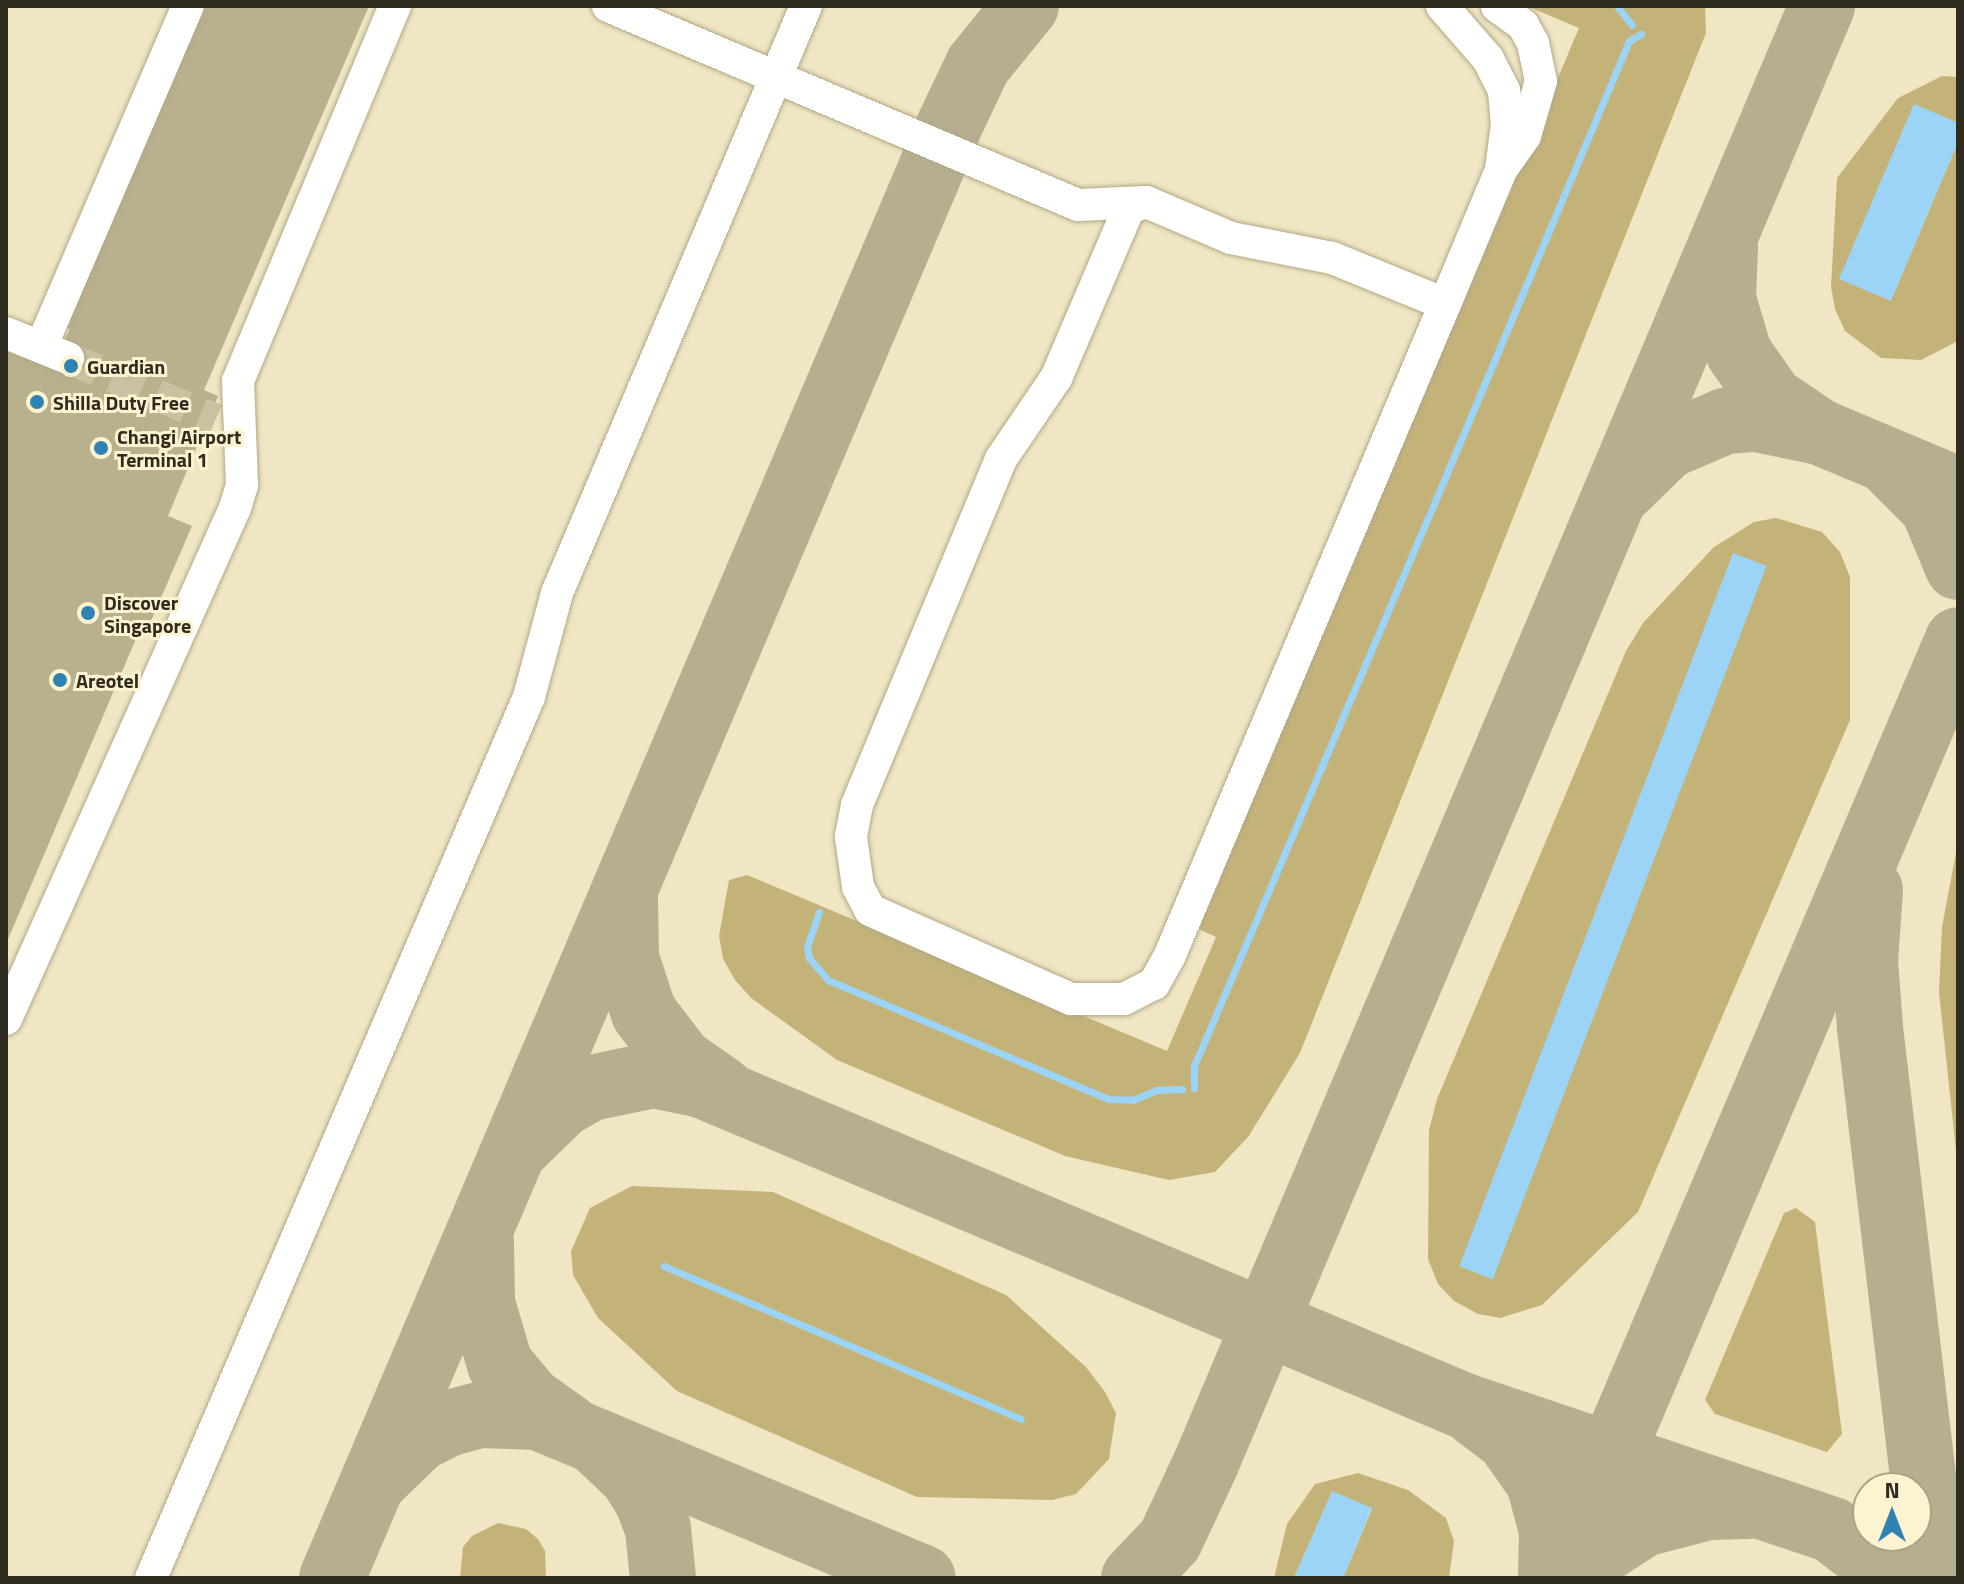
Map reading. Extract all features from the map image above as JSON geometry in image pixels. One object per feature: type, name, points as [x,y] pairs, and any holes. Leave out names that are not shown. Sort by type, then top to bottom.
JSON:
[{"type":"lane","points":[[53,345],[188,6]]},
{"type":"lane","points":[[6,1019],[235,508],[242,485],[238,381],[395,6]]},
{"type":"lane","points":[[608,6],[1078,205],[1146,202],[1231,238],[1358,267],[1445,304]]},
{"type":"lane","points":[[151,1578],[529,697],[557,593],[806,6]]},
{"type":"lane","points":[[1442,6],[1488,59],[1504,91],[1507,124],[1501,170]]},
{"type":"lane","points":[[1146,202],[1125,214],[1056,378],[1001,459],[857,805],[851,837],[858,887],[870,910],[1049,992],[1091,1002],[1124,999],[1154,984],[1170,955],[1501,170],[1525,136],[1541,81],[1533,43],[1523,25],[1497,6]]},
{"type":"lane","points":[[6,315],[53,345]]},
{"type":"lane","points":[[6,333],[53,345]]},
{"type":"lane","points":[[216,420],[233,439],[239,458]]},
{"type":"shaded area","points":[[1527,6],[1705,6],[1706,33],[1300,1053],[1248,1137],[1215,1172],[1169,1180],[1065,1156],[837,1060],[751,998],[735,980],[723,959],[719,936],[729,880],[747,875],[1167,1051],[1216,937],[1199,929],[1579,28]]},
{"type":"shaded area","points":[[1942,76],[1958,77],[1958,123],[1914,105],[1891,300],[1958,142],[1958,341],[1921,360],[1881,358],[1845,331],[1835,309],[1831,287],[1837,178],[1898,98]]},
{"type":"shaded area","points":[[1776,518],[1822,532],[1840,552],[1850,577],[1850,720],[1638,1212],[1542,1305],[1500,1318],[1478,1314],[1454,1301],[1438,1284],[1428,1259],[1429,1130],[1437,1099],[1626,651],[1643,623],[1714,547],[1754,522]]},
{"type":"shaded area","points":[[1958,842],[1958,1169],[1939,992],[1942,927]]},
{"type":"shaded area","points":[[632,1186],[773,1192],[1006,1295],[1086,1367],[1105,1392],[1116,1413],[1109,1459],[1076,1494],[1052,1500],[917,1497],[677,1391],[598,1318],[573,1275],[571,1251],[590,1208]]},
{"type":"shaded area","points":[[1796,1208],[1815,1222],[1842,1434],[1827,1452],[1715,1414],[1705,1400],[1784,1213]]},
{"type":"shaded area","points":[[1358,1473],[1408,1490],[1446,1518],[1454,1541],[1449,1578],[1343,1578],[1372,1509],[1332,1492],[1294,1578],[1274,1578],[1287,1524],[1315,1484]]},
{"type":"shaded area","points":[[498,1523],[526,1529],[538,1539],[545,1551],[546,1578],[460,1578],[463,1547],[472,1536]]},
{"type":"water","points":[[1914,104],[1958,123],[1958,142],[1891,301],[1839,279]]},
{"type":"water","points":[[1733,553],[1767,566],[1493,1279],[1459,1266]]},
{"type":"water","points":[[1332,1491],[1372,1508],[1343,1578],[1294,1578]]},
{"type":"building","name":"Changi Airport Terminal 1","points":[[196,6],[369,6],[204,390],[218,396],[168,516],[192,526],[147,630],[141,627],[6,944],[6,341],[55,362],[70,329],[60,325]]},
{"type":"waterway","points":[[1617,6],[1632,25]]},
{"type":"waterway","points":[[1431,511],[1629,41],[1641,34]]},
{"type":"waterway","points":[[1194,1088],[1194,1066],[1429,515]]},
{"type":"waterway","points":[[819,912],[807,946],[809,958],[828,980],[1109,1099],[1133,1100],[1156,1090],[1182,1089]]},
{"type":"waterway","points":[[664,1266],[1021,1419]]},
{"type":"taxiway","points":[[332,1578],[950,124],[978,65],[1026,6]]},
{"type":"taxiway","points":[[1134,1578],[1170,1540],[1206,1463],[1822,6]]},
{"type":"taxiway","points":[[1725,247],[1723,299],[1739,353],[1771,399],[1817,430]]},
{"type":"taxiway","points":[[1622,490],[1667,446],[1725,421],[1756,419],[1820,432],[1958,490]]},
{"type":"taxiway","points":[[1892,466],[1933,507],[1958,567]]},
{"type":"taxiway","points":[[1559,1578],[1958,640]]},
{"type":"taxiway","points":[[1870,890],[1865,961],[1870,1028],[1935,1578]]},
{"type":"taxiway","points":[[625,897],[626,958],[644,1013],[681,1061],[721,1089]]},
{"type":"taxiway","points":[[519,1146],[561,1105],[591,1088],[653,1075],[702,1085],[1464,1406],[1832,1530],[1894,1578]]},
{"type":"taxiway","points":[[481,1241],[482,1303],[500,1364],[530,1400],[568,1427]]},
{"type":"taxiway","points":[[377,1479],[419,1438],[450,1423],[480,1415],[538,1417],[923,1578]]},
{"type":"taxiway","points":[[1477,1415],[1508,1438],[1539,1482],[1552,1531],[1551,1578]]},
{"type":"taxiway","points":[[597,1443],[632,1476],[647,1500],[658,1529],[663,1578]]},
{"type":"taxiway","points":[[1572,1578],[1594,1556],[1643,1524],[1708,1507],[1749,1506]]},
{"type":"tunnel","points":[[68,358],[216,420]]},
{"type":"place","name":"Guardian","points":[[71,366]]},
{"type":"place","name":"Shilla Duty Free","points":[[37,402]]},
{"type":"place","name":"Changi Airport Terminal 1","points":[[101,448]]},
{"type":"place","name":"Discover Singapore","points":[[88,613]]},
{"type":"place","name":"Areotel","points":[[60,680]]}]
